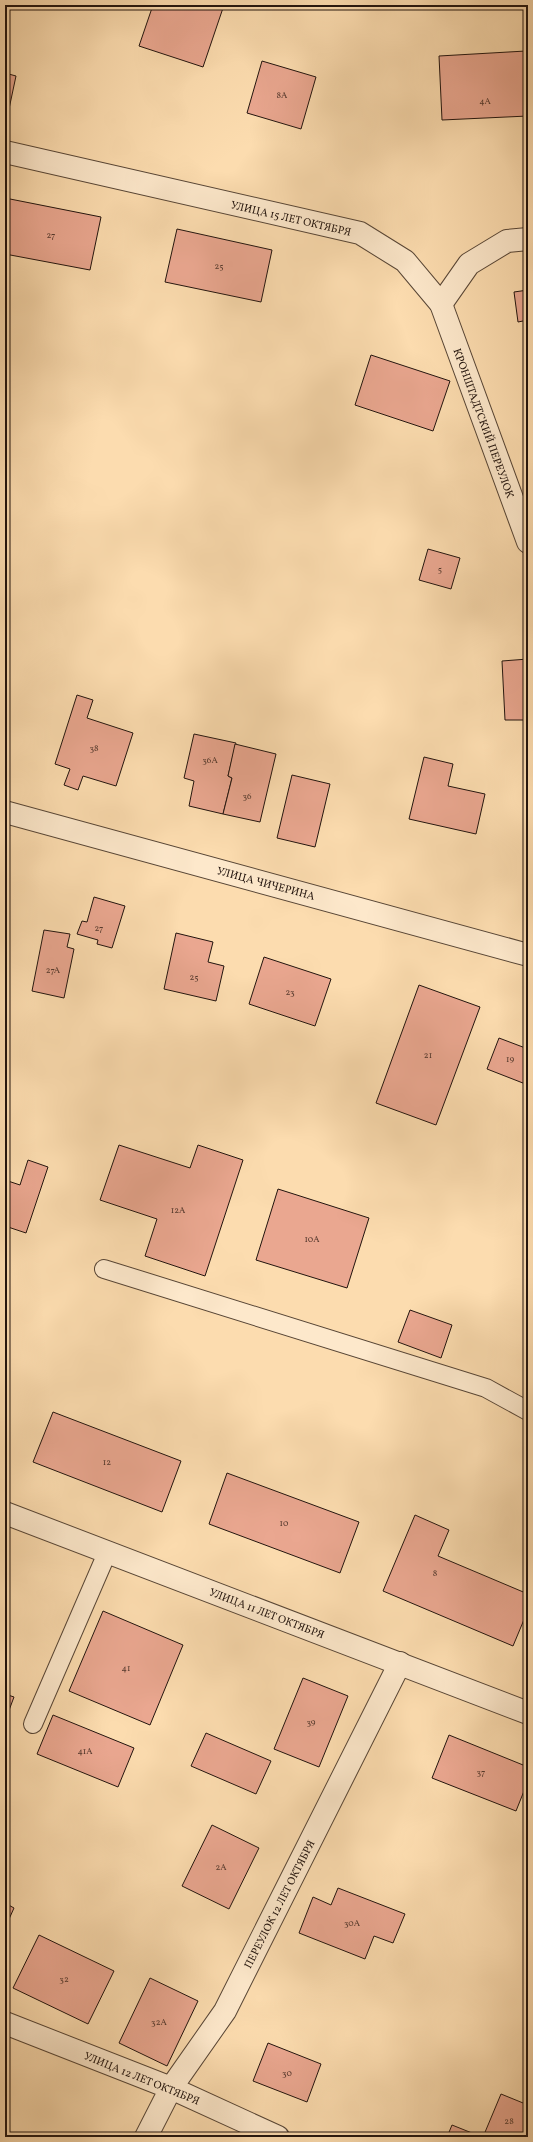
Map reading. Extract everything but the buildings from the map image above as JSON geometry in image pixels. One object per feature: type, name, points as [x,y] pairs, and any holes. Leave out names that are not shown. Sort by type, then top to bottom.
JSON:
[{"type":"street","name":"УЛИЦА 15 ЛЕТ ОКТЯБРЯ","points":[[5,152],[360,234],[405,261],[440,304]]},
{"type":"street","points":[[440,304],[469,264],[507,240],[528,240]]},
{"type":"street","name":"КРОНШТАДТСКИЙ ПЕРЕУЛОК","points":[[440,304],[528,542]]},
{"type":"street","name":"УЛИЦА ЧИЧЕРИНА","points":[[5,812],[528,955]]},
{"type":"street","name":"УЛИЦА 11 ЛЕТ ОКТЯБРЯ","points":[[5,1513],[528,1713]]},
{"type":"street","name":"ПЕРЕУЛОК 12 ЛЕТ ОКТЯБРЯ","points":[[146,2137],[171,2088],[225,2011],[400,1663]]},
{"type":"street","name":"УЛИЦА 12 ЛЕТ ОКТЯБРЯ","points":[[5,2023],[171,2088],[278,2137]]},
{"type":"lane","points":[[104,1269],[486,1388],[528,1411]]},
{"type":"lane","points":[[33,1724],[107,1553]]}]
